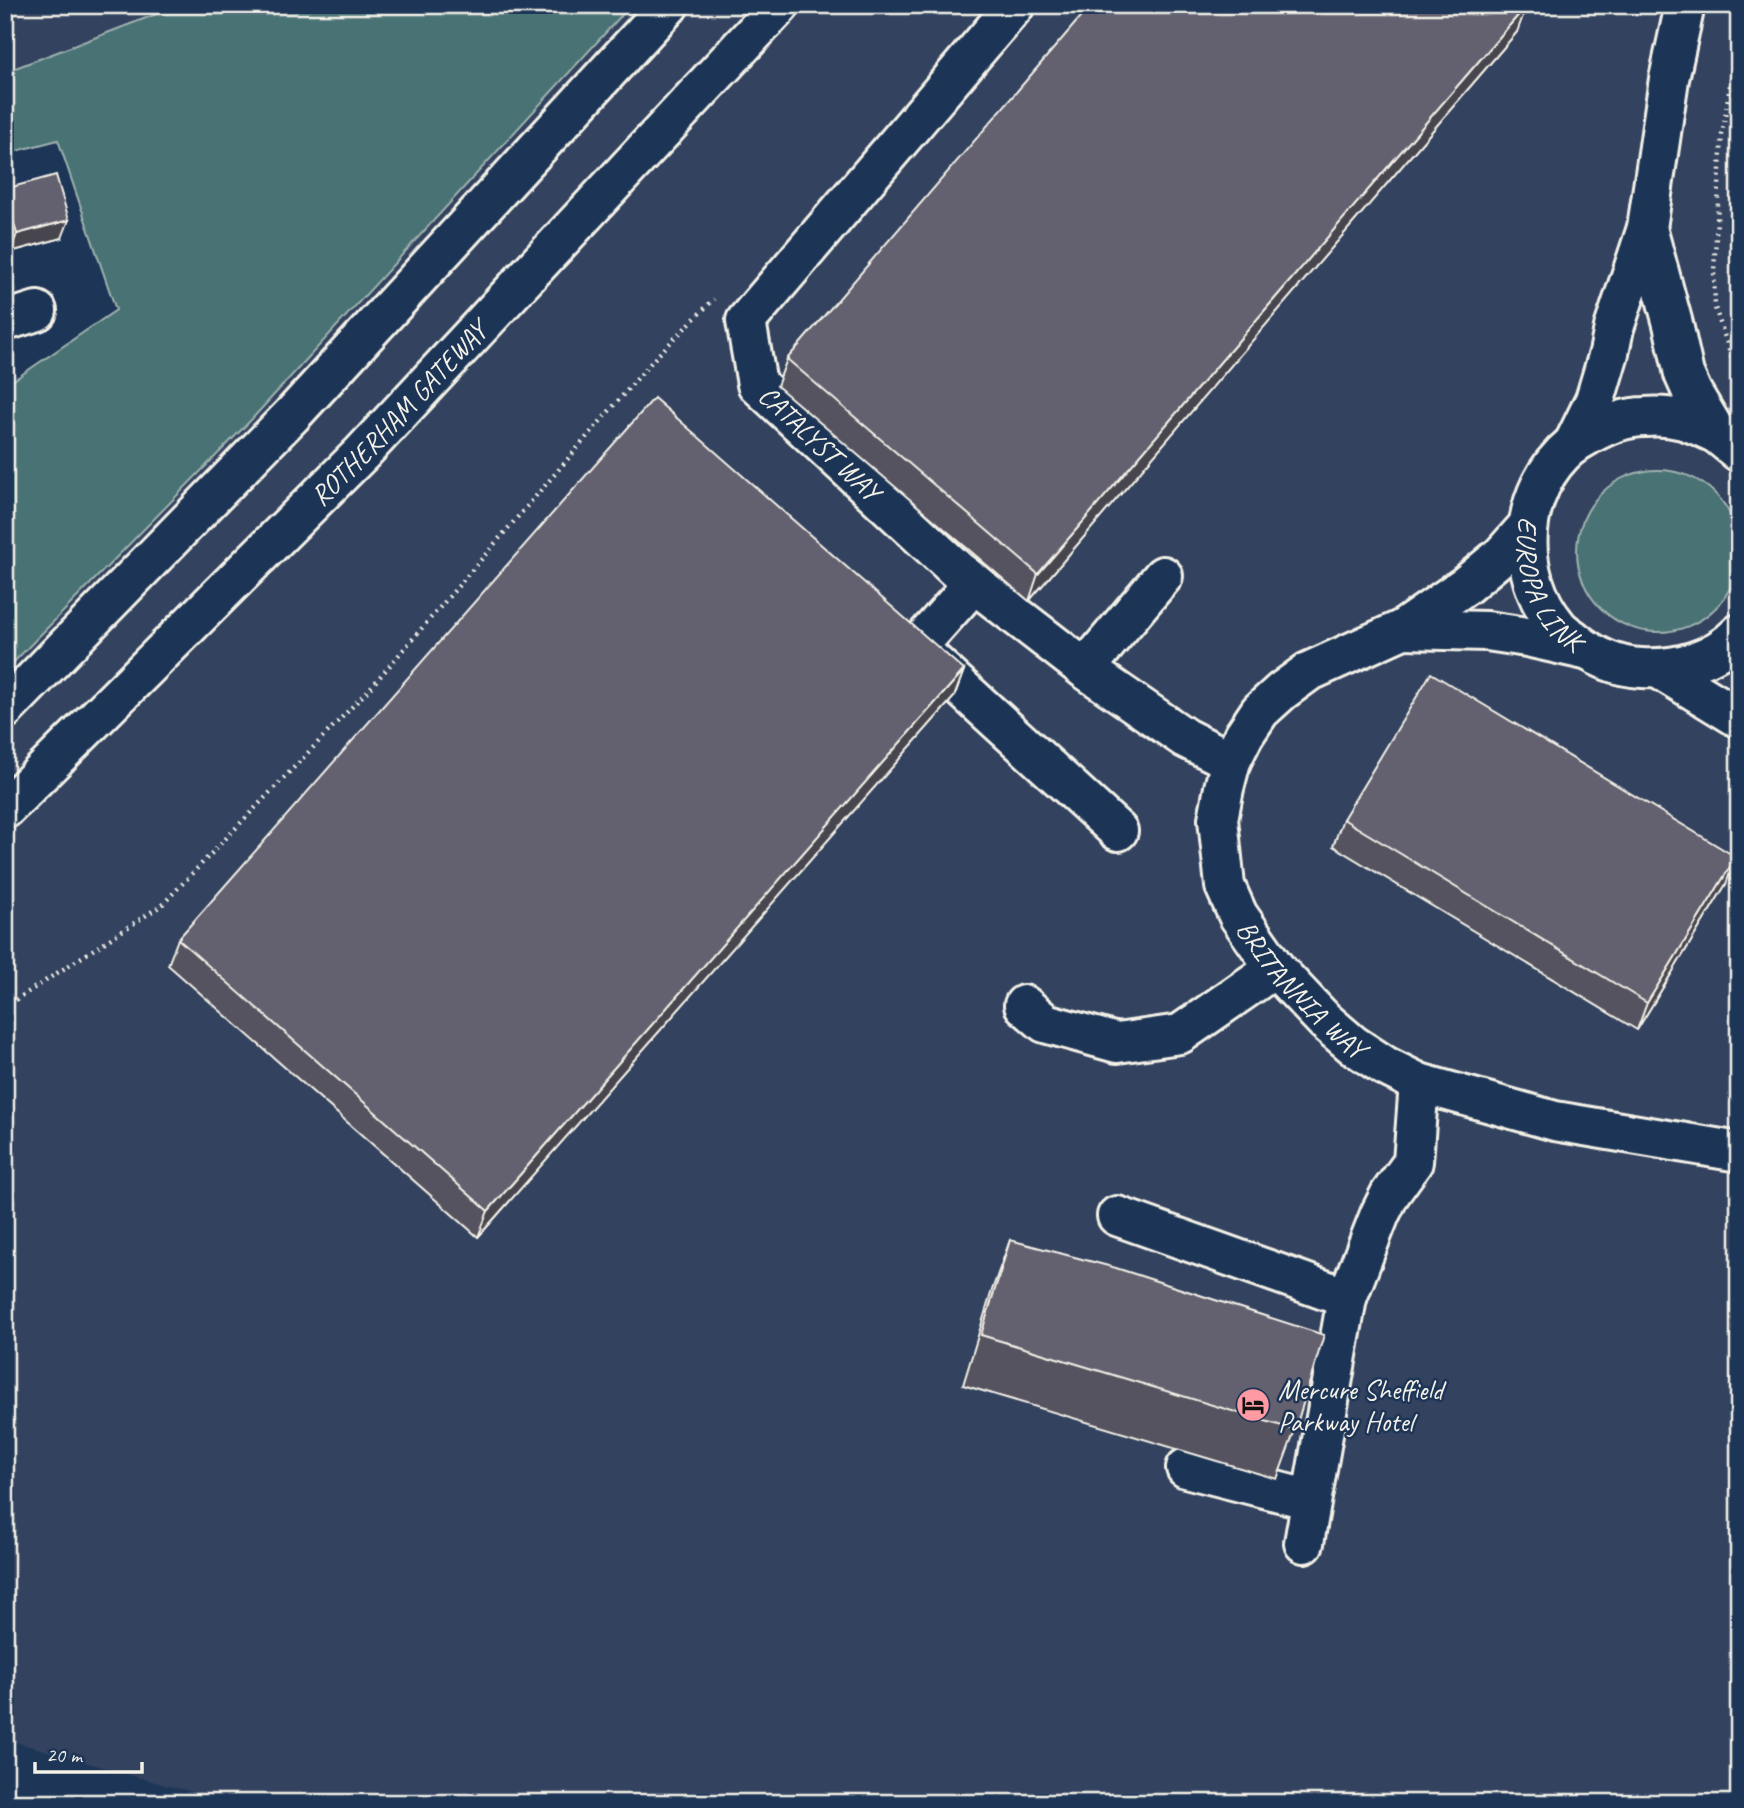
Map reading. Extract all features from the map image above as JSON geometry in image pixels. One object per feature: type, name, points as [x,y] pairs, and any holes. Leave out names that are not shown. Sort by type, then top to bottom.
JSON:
[{"type":"main road","points":[[5,709],[292,415],[669,5]]},
{"type":"main road","name":"ROTHERHAM GATEWAY","points":[[5,808],[362,453],[780,5]]},
{"type":"main road","points":[[746,321],[1015,5]]},
{"type":"main road","name":"EUROPA LINK","points":[[1573,445],[1595,400],[1614,328],[1647,228],[1669,79],[1685,5]]},
{"type":"main road","name":"EUROPA LINK","points":[[1647,228],[1684,374],[1692,392],[1728,443]]},
{"type":"main road","name":"CATALYST WAY","points":[[746,321],[757,384],[957,570],[1085,669],[1185,738],[1231,761]]},
{"type":"main road","name":"EUROPA LINK","points":[[1728,443],[1682,419],[1643,416],[1606,425],[1573,445],[1551,468],[1535,496],[1527,527],[1528,563],[1538,597],[1559,628],[1586,650],[1609,662],[1634,668],[1659,669],[1696,662],[1729,644],[1739,634]]},
{"type":"main road","name":"BRITANNIA WAY","points":[[1527,527],[1502,555],[1403,629],[1308,672],[1261,710],[1231,761],[1224,788],[1218,819],[1225,886],[1238,915],[1275,968],[1325,1021],[1353,1045],[1385,1066],[1419,1083],[1555,1121],[1739,1152]]},
{"type":"main road","points":[[1085,669],[1163,576]]},
{"type":"main road","points":[[917,647],[974,583]]},
{"type":"main road","points":[[887,620],[1118,831]]},
{"type":"main road","name":"BRITANNIA WAY","points":[[1403,629],[1487,631],[1586,650]]},
{"type":"main road","name":"EUROPA LINK","points":[[1659,669],[1739,718]]},
{"type":"main road","points":[[1024,1004],[1045,1023],[1117,1042],[1180,1034],[1275,968]]},
{"type":"main road","points":[[1304,1543],[1347,1298],[1380,1214],[1390,1194],[1413,1162],[1419,1083]]},
{"type":"main road","points":[[1117,1216],[1347,1298]]},
{"type":"main road","points":[[1186,1468],[1311,1500]]},
{"type":"path","points":[[1739,30],[1722,135],[1714,271],[1715,308],[1739,372]]},
{"type":"path","points":[[5,1009],[10,1003],[162,905],[372,686],[655,358],[720,293],[746,321]]},
{"type":"shaded area","points":[[5,5],[180,5],[5,72]]},
{"type":"shaded area","points":[[602,5],[1739,5],[1739,1803],[242,1803],[168,1786],[5,1739],[5,641]]},
{"type":"green space","points":[[180,5],[631,5],[251,420],[5,671],[5,386],[116,310],[58,140],[5,154],[5,72]]},
{"type":"green space","points":[[1658,470],[1689,477],[1715,494],[1732,520],[1739,551],[1732,582],[1715,608],[1689,625],[1658,632],[1627,625],[1601,608],[1584,582],[1577,551],[1584,520],[1601,494],[1627,477]]},
{"type":"building","points":[[1091,5],[1527,5],[1038,574],[787,359]]},
{"type":"building","points":[[56,175],[69,220],[17,234],[5,189]]},
{"type":"building","points":[[654,398],[964,670],[488,1211],[178,939]]},
{"type":"building","points":[[1431,673],[1736,857],[1647,1003],[1343,819]]},
{"type":"building","points":[[1010,1240],[1116,1268],[1324,1335],[1295,1430],[981,1335]]},
{"type":"place","name":"Mercure Sheffield Parkway Hotel","points":[[1253,1405]]}]
